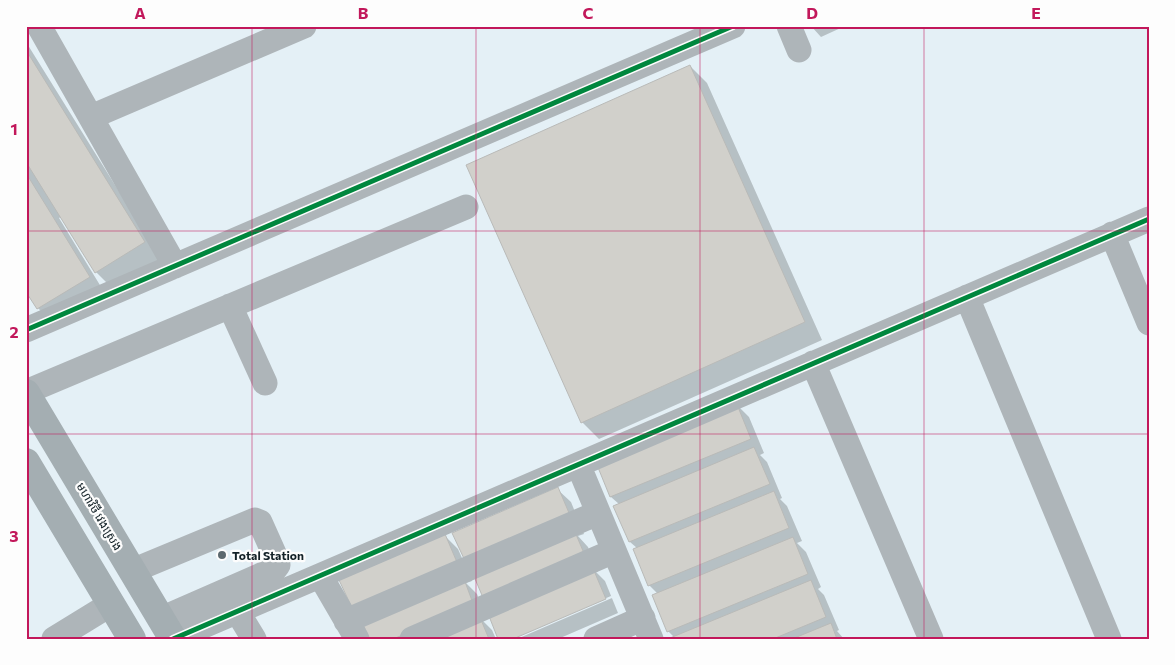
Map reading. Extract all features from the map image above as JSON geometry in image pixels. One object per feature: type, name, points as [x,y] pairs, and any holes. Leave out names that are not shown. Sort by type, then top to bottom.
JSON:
[{"type":"main road","name":"មហាវិថី វេងស្រេង","points":[[26,393],[169,632]]},
{"type":"main road","points":[[26,462],[132,639]]},
{"type":"street","points":[[39,26],[175,266]]},
{"type":"street","points":[[91,117],[304,26]]},
{"type":"street","points":[[26,330],[733,26]]},
{"type":"street","points":[[789,26],[799,50]]},
{"type":"street","points":[[26,393],[466,208]]},
{"type":"street","points":[[169,632],[237,611],[1149,219]]},
{"type":"street","points":[[1112,234],[1149,323]]},
{"type":"street","points":[[967,297],[1110,639]]},
{"type":"street","points":[[230,306],[265,383]]},
{"type":"street","points":[[813,363],[931,639]]},
{"type":"street","points":[[580,469],[647,629],[596,639]]},
{"type":"street","points":[[325,584],[352,630],[598,513]]},
{"type":"street","points":[[132,571],[255,520],[260,522],[277,560],[278,565],[275,569],[169,632]]},
{"type":"street","points":[[412,639],[614,550]]},
{"type":"street","points":[[54,639],[111,604]]},
{"type":"street","points":[[237,611],[254,639]]},
{"type":"building","points":[[26,50],[145,242],[95,273],[26,162]]},
{"type":"building","points":[[690,65],[805,322],[581,423],[466,165]]},
{"type":"building","points":[[26,173],[90,277],[37,309],[26,292]]},
{"type":"building","points":[[736,402],[751,439],[610,497],[595,460]]},
{"type":"building","points":[[754,447],[770,484],[629,542],[613,506]]},
{"type":"building","points":[[558,487],[572,520],[467,565],[452,533]]},
{"type":"building","points":[[774,491],[789,528],[648,586],[633,549]]},
{"type":"building","points":[[575,532],[586,558],[484,600],[473,574]]},
{"type":"building","points":[[445,534],[459,567],[354,612],[339,580]]},
{"type":"building","points":[[793,537],[808,574],[667,632],[652,595]]},
{"type":"building","points":[[592,566],[606,599],[513,639],[498,639],[487,611]]},
{"type":"building","points":[[464,579],[474,606],[393,639],[369,639],[362,621]]},
{"type":"building","points":[[811,580],[826,617],[773,639],[670,639],[670,638]]},
{"type":"building","points":[[479,615],[489,639],[424,639]]},
{"type":"building","points":[[831,623],[837,639],[792,639]]},
{"type":"cycle path","points":[[26,330],[733,26]]},
{"type":"cycle path","points":[[173,639],[1149,219]]},
{"type":"place","name":"Total Station","points":[[222,555]]}]
